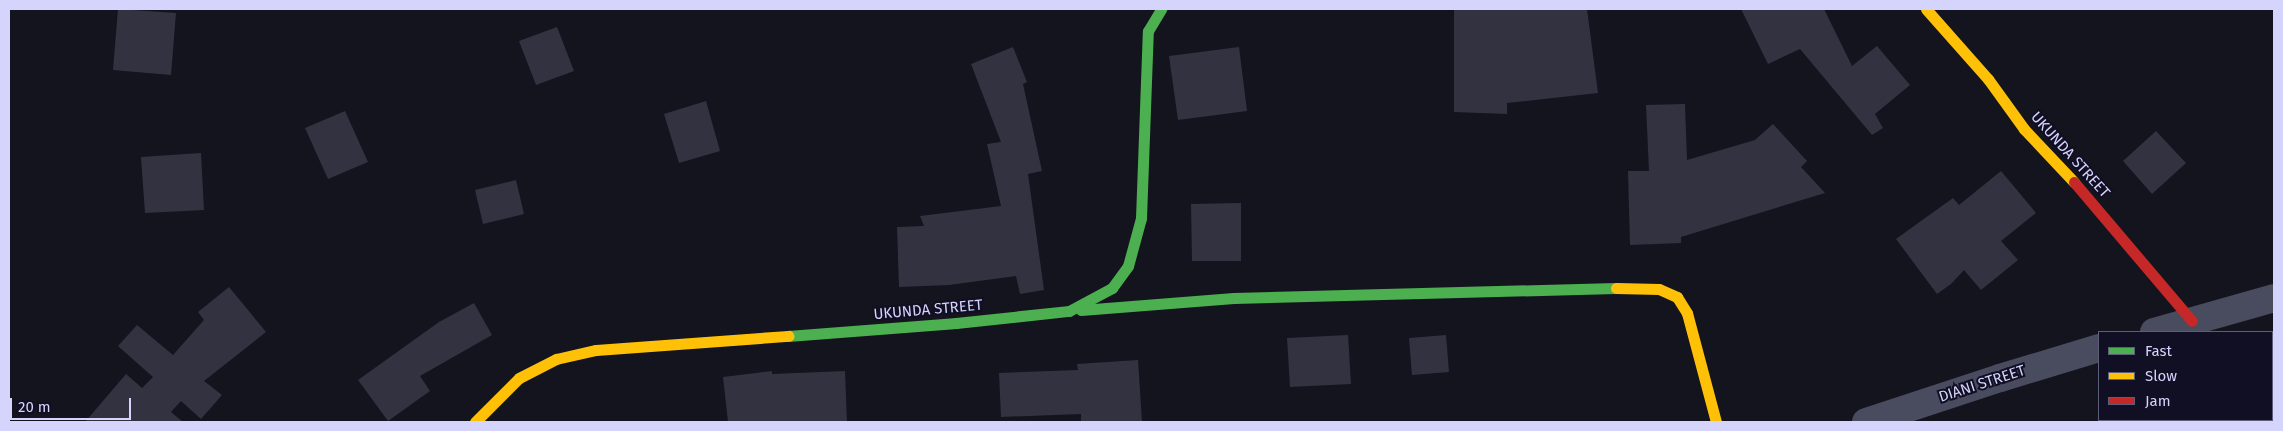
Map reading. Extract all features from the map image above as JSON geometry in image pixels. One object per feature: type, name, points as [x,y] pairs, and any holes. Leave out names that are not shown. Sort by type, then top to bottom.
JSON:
[{"type":"street","name":"UKUNDA STREET","points":[[475,422],[519,378],[556,359],[596,350],[956,324],[1069,311],[1112,288],[1128,266],[1141,218],[1148,31],[1161,9]]},
{"type":"street","name":"UKUNDA STREET","points":[[1926,9],[1988,79],[2024,129],[2079,187],[2192,321]]},
{"type":"street","points":[[1069,311],[1234,298],[1618,288],[1659,289],[1677,296],[1687,313],[1716,422]]},
{"type":"street","points":[[2157,331],[2274,298]]},
{"type":"street","name":"DIANI STREET","points":[[1866,422],[2098,348]]},
{"type":"building","points":[[118,9],[176,13],[171,75],[113,70]]},
{"type":"building","points":[[1454,9],[1587,9],[1598,93],[1507,103],[1507,114],[1454,112]]},
{"type":"building","points":[[1741,9],[1824,9],[1852,66],[1877,46],[1910,85],[1875,114],[1883,128],[1872,135],[1800,49],[1768,64]]},
{"type":"building","points":[[557,27],[574,71],[536,85],[519,41]]},
{"type":"building","points":[[1013,47],[1027,82],[1023,84],[1042,171],[1028,174],[1044,290],[1020,294],[1016,276],[949,285],[899,287],[897,227],[924,226],[920,216],[1001,206],[987,144],[1001,142],[971,64]]},
{"type":"building","points":[[1239,47],[1247,111],[1178,120],[1169,56]]},
{"type":"building","points":[[706,101],[720,151],[679,163],[664,114]]},
{"type":"building","points":[[1685,104],[1687,160],[1755,140],[1773,124],[1807,161],[1801,167],[1825,193],[1681,237],[1681,243],[1630,245],[1628,171],[1649,171],[1646,105]]},
{"type":"building","points":[[345,111],[368,162],[328,179],[305,128]]},
{"type":"building","points":[[2156,131],[2186,163],[2152,194],[2123,161]]},
{"type":"building","points":[[201,153],[204,210],[145,213],[141,157]]},
{"type":"building","points":[[2001,171],[2036,213],[2001,241],[2018,260],[1981,290],[1964,270],[1951,284],[1937,294],[1896,239],[1953,198],[1959,205]]},
{"type":"building","points":[[516,180],[524,214],[483,224],[475,190]]},
{"type":"building","points":[[1241,203],[1241,261],[1192,261],[1191,204]]},
{"type":"building","points":[[229,287],[266,332],[204,381],[222,395],[201,419],[181,401],[171,412],[183,422],[85,422],[126,374],[142,388],[153,377],[118,346],[137,325],[173,355],[204,320],[198,312]]},
{"type":"building","points":[[474,303],[492,335],[420,376],[430,391],[388,421],[358,380],[439,322]]},
{"type":"building","points":[[1348,335],[1351,384],[1290,387],[1287,338]]},
{"type":"building","points":[[1446,335],[1449,372],[1412,375],[1409,338]]},
{"type":"building","points":[[1138,360],[1142,422],[1081,422],[1081,414],[1001,417],[999,373],[1078,370],[1077,364]]},
{"type":"building","points":[[772,371],[772,374],[845,371],[847,422],[728,422],[723,377]]},
{"type":"traffic: fast","points":[[788,336],[956,323],[1069,311],[1112,288],[1128,266],[1141,218],[1148,31],[1161,9]]},
{"type":"traffic: fast","points":[[1081,310],[1234,298],[1616,288]]},
{"type":"traffic: slow","points":[[1926,9],[1988,79],[2024,129],[2074,182]]},
{"type":"traffic: slow","points":[[1616,288],[1659,289],[1677,297],[1687,313],[1716,422]]},
{"type":"traffic: slow","points":[[475,422],[519,378],[556,359],[596,350],[788,336]]},
{"type":"traffic: jam","points":[[2074,182],[2192,321]]}]
